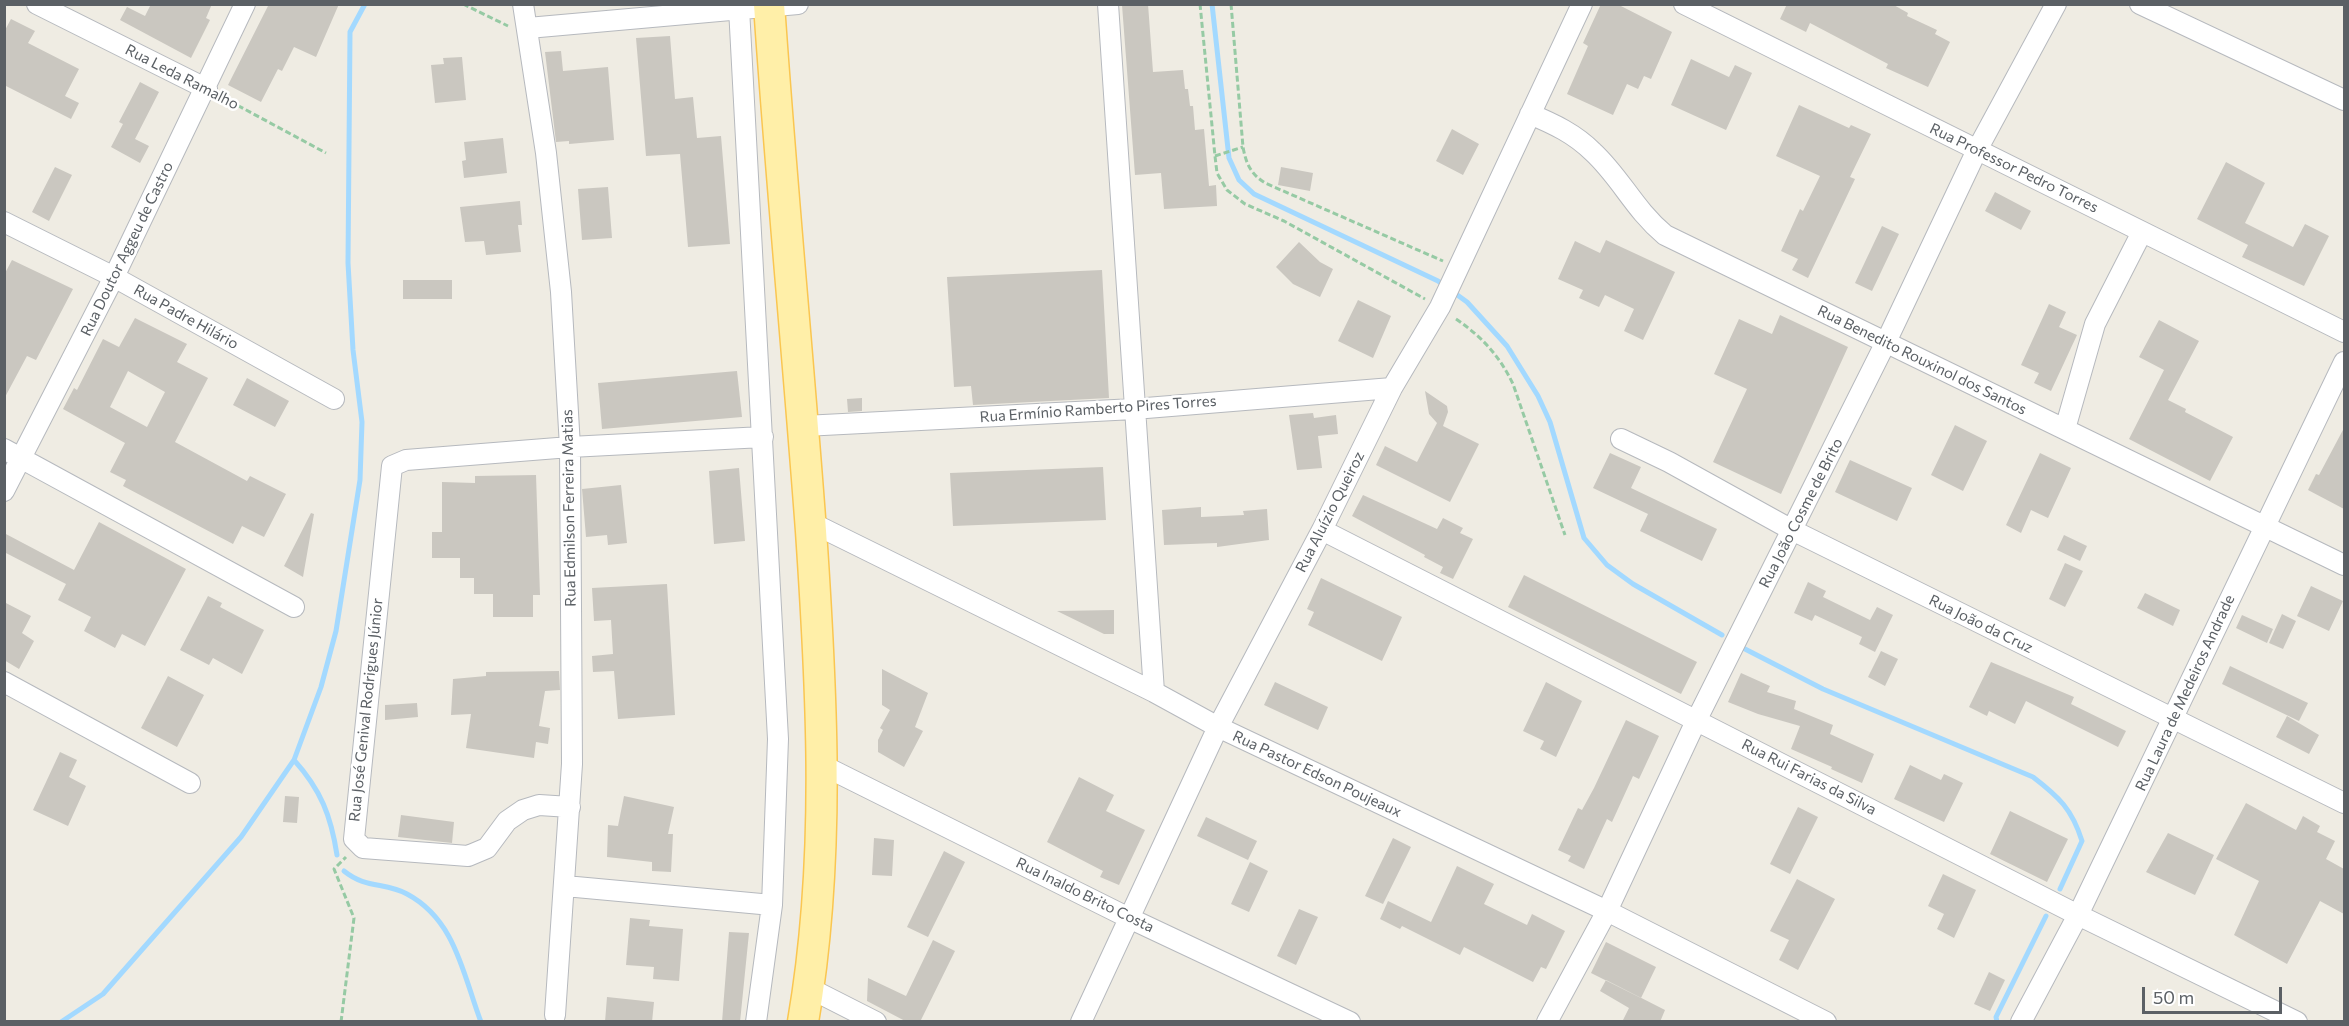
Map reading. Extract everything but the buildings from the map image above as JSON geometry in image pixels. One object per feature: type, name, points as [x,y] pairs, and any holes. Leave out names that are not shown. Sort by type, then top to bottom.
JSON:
[{"type":"main road","points":[[769,5],[804,426],[821,676],[822,765],[818,890],[809,988],[803,1022]]},
{"type":"street","name":"Rua Leda Ramalho","points":[[37,4],[207,89]]},
{"type":"street","name":"Rua Doutor Aggeu de Castro","points":[[4,491],[114,277],[207,89],[245,4]]},
{"type":"street","name":"Rua Edmilson Ferreira Matias","points":[[523,4],[546,153],[561,292],[570,447],[570,807],[555,1015]]},
{"type":"street","points":[[528,27],[798,4]]},
{"type":"street","points":[[1108,4],[1154,692]]},
{"type":"street","name":"Rua Aluízio Queiroz","points":[[1081,1022],[1218,727],[1322,530],[1392,387],[1440,307],[1582,4]]},
{"type":"street","name":"Rua Professor Pedro Torres","points":[[1684,4],[2344,332]]},
{"type":"street","name":"Rua João Cosme de Brito","points":[[1547,1022],[1607,911],[1697,719],[1886,342],[1977,150],[2056,4]]},
{"type":"street","points":[[2140,4],[2344,100]]},
{"type":"street","points":[[739,8],[778,739],[772,906],[756,1022]]},
{"type":"street","name":"Rua Benedito Rouxinol dos Santos","points":[[1530,114],[1565,129],[1594,152],[1645,218],[1665,235],[2344,565]]},
{"type":"street","name":"Rua Padre Hilário","points":[[4,222],[114,277],[334,399]]},
{"type":"street","points":[[2065,429],[2095,324],[2142,232]]},
{"type":"street","name":"Rua Laura de Medeiros Andrade","points":[[2021,1022],[2078,915],[2344,362]]},
{"type":"street","name":"Rua Ermínio Ramberto Pires Torres","points":[[804,426],[1134,409],[1392,387]]},
{"type":"street","points":[[570,447],[763,437]]},
{"type":"street","name":"Rua João da Cruz","points":[[1621,439],[1670,462],[1792,530],[2173,720],[2344,802]]},
{"type":"street","name":"Rua José Genival Rodrigues Júnior","points":[[570,447],[406,460],[396,462],[391,470],[354,839],[363,848],[468,856],[487,848],[507,821],[524,810],[540,805],[570,807]]},
{"type":"street","points":[[4,448],[294,607]]},
{"type":"street","name":"Rua Pastor Edson Poujeaux","points":[[810,522],[1154,692],[1218,727],[1607,911],[1826,1022]]},
{"type":"street","name":"Rua Rui Farias da Silva","points":[[1322,530],[2078,915],[2297,1022]]},
{"type":"street","points":[[4,682],[190,783]]},
{"type":"street","name":"Rua Inaldo Brito Costa","points":[[822,765],[1129,918],[1350,1022]]},
{"type":"street","points":[[565,886],[772,906]]},
{"type":"street","points":[[809,988],[876,1022]]},
{"type":"path","points":[[463,4],[504,26],[528,27]]},
{"type":"path","points":[[1200,4],[1217,173],[1227,190],[1245,204],[1284,221],[1440,307],[1483,338],[1503,363],[1513,384],[1565,535]]},
{"type":"path","points":[[1231,4],[1243,147],[1245,161],[1253,175],[1265,183],[1458,268]]},
{"type":"path","name":"Rua Leda Ramalho","points":[[207,89],[326,153]]},
{"type":"path","points":[[1215,156],[1243,147]]},
{"type":"path","points":[[333,869],[354,918],[341,1022]]},
{"type":"waterway","points":[[61,1022],[103,994],[241,837],[294,760],[321,687],[336,631],[360,480],[362,422],[353,350],[348,263],[350,32],[365,4]]},
{"type":"waterway","points":[[1212,4],[1229,158],[1239,180],[1254,194],[1438,281],[1467,302],[1507,346],[1538,396],[1550,422],[1584,538],[1607,565],[1633,584],[1722,635]]},
{"type":"waterway","points":[[1743,648],[1823,689],[2033,777],[2064,804],[2074,820],[2082,841],[2060,889]]},
{"type":"waterway","points":[[294,760],[311,782],[323,804],[332,828],[337,855]]},
{"type":"waterway","points":[[344,871],[368,883],[407,894],[424,905],[437,918],[456,950],[481,1022]]},
{"type":"waterway","points":[[1997,1022],[1996,1017],[2046,916]]}]
